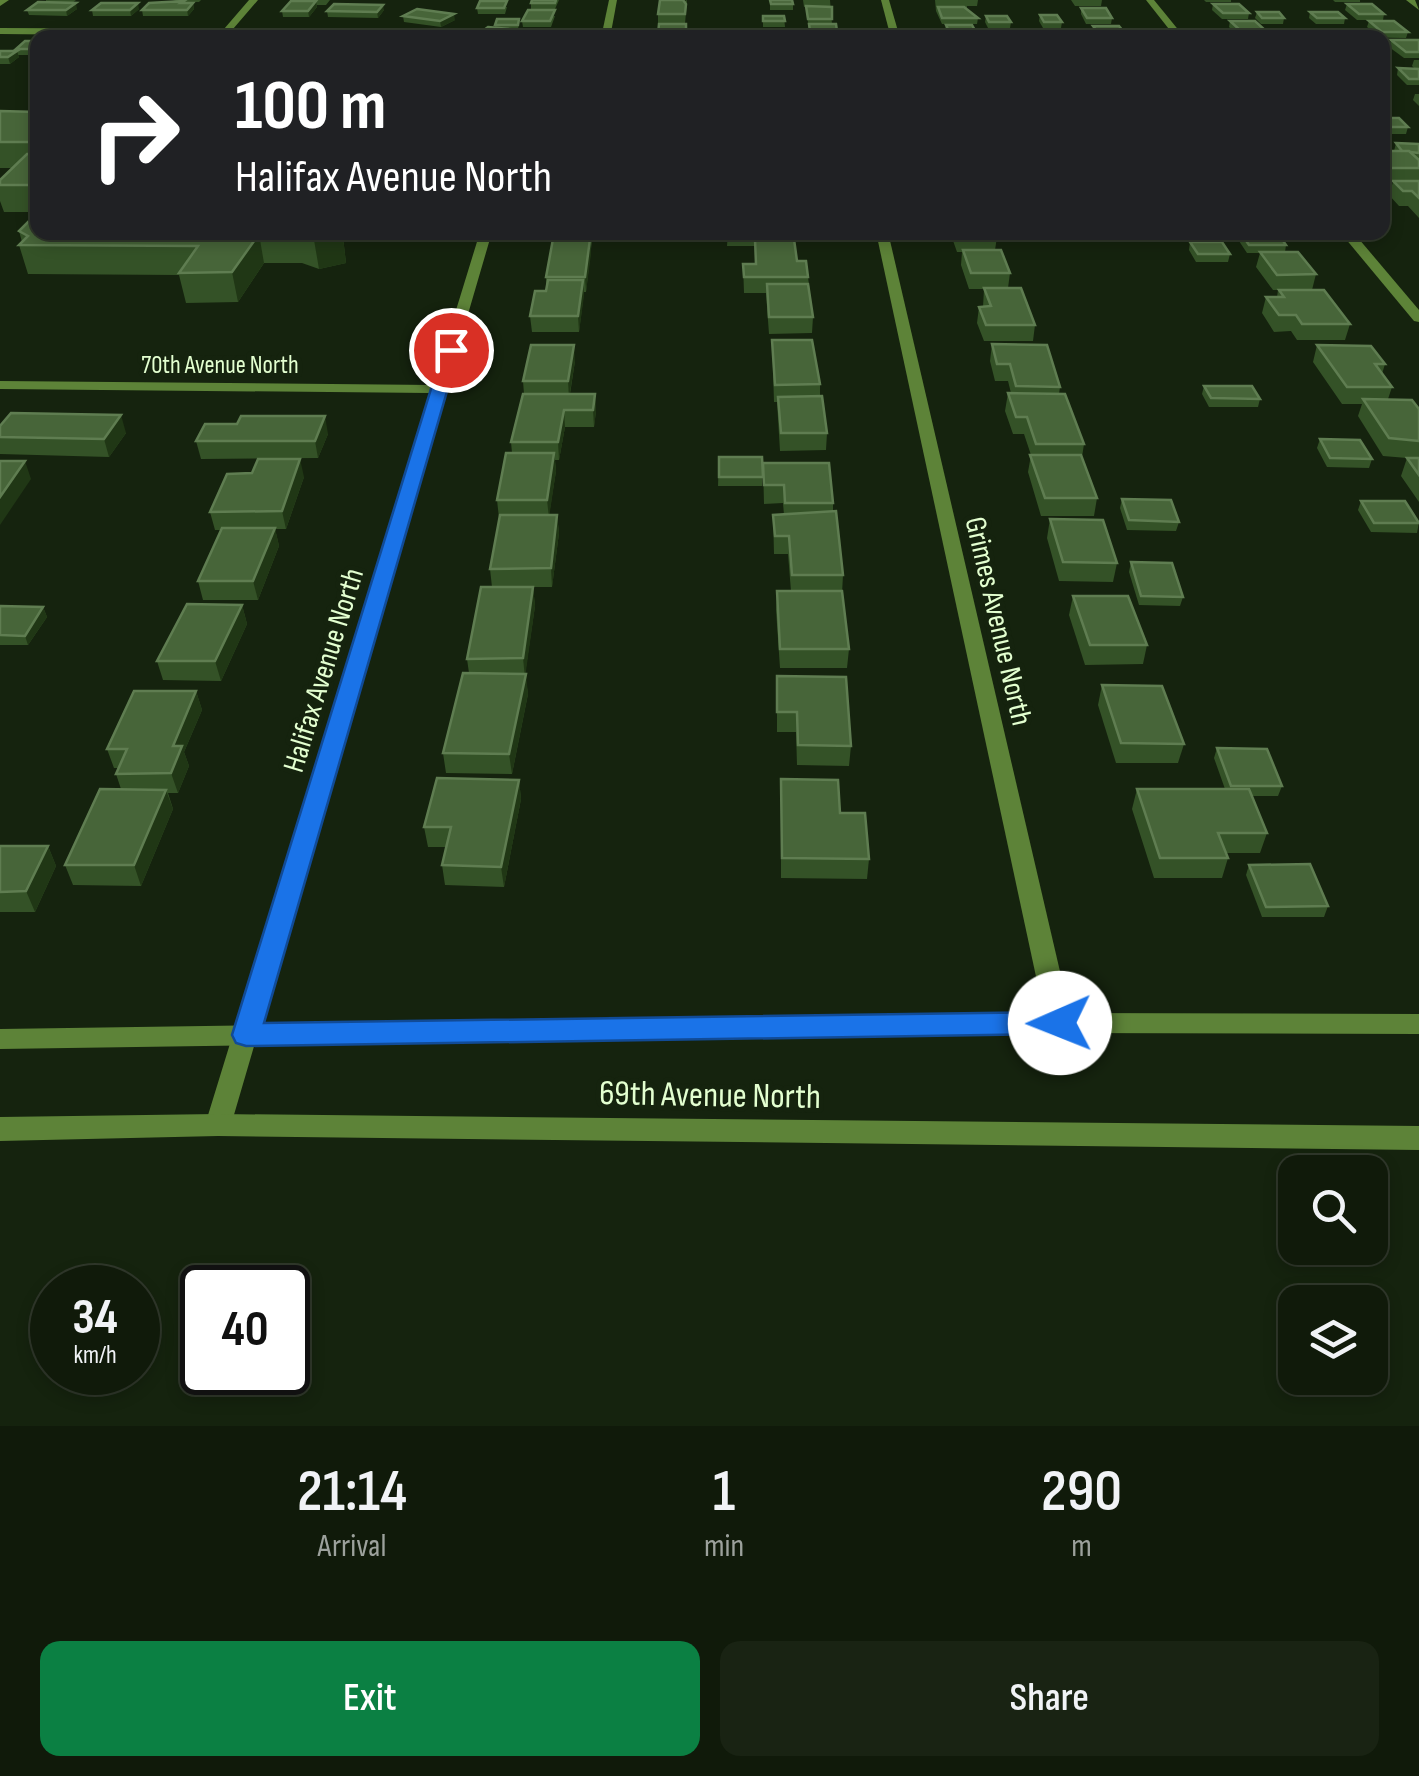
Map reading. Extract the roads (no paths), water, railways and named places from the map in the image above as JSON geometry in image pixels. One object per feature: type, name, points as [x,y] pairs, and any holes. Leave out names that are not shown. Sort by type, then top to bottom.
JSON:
[{"type":"street","points":[[228,30],[254,0]]},
{"type":"street","points":[[607,30],[613,0]]},
{"type":"street","points":[[885,0],[894,30]]},
{"type":"street","points":[[1150,0],[1174,30]]},
{"type":"street","points":[[1410,0],[1419,7]]},
{"type":"street","points":[[0,30],[30,30]]},
{"type":"street","name":"Halifax Avenue North","points":[[218,1125],[484,240]]},
{"type":"street","name":"Grimes Avenue North","points":[[884,240],[1060,1023]]},
{"type":"street","points":[[1353,240],[1419,318]]},
{"type":"street","name":"70th Avenue North","points":[[0,386],[440,388]]},
{"type":"street","name":"69th Avenue North","points":[[0,1038],[1060,1023],[1419,1024]]},
{"type":"street","name":"69th Avenue North","points":[[0,1129],[218,1125],[1419,1138]]}]
